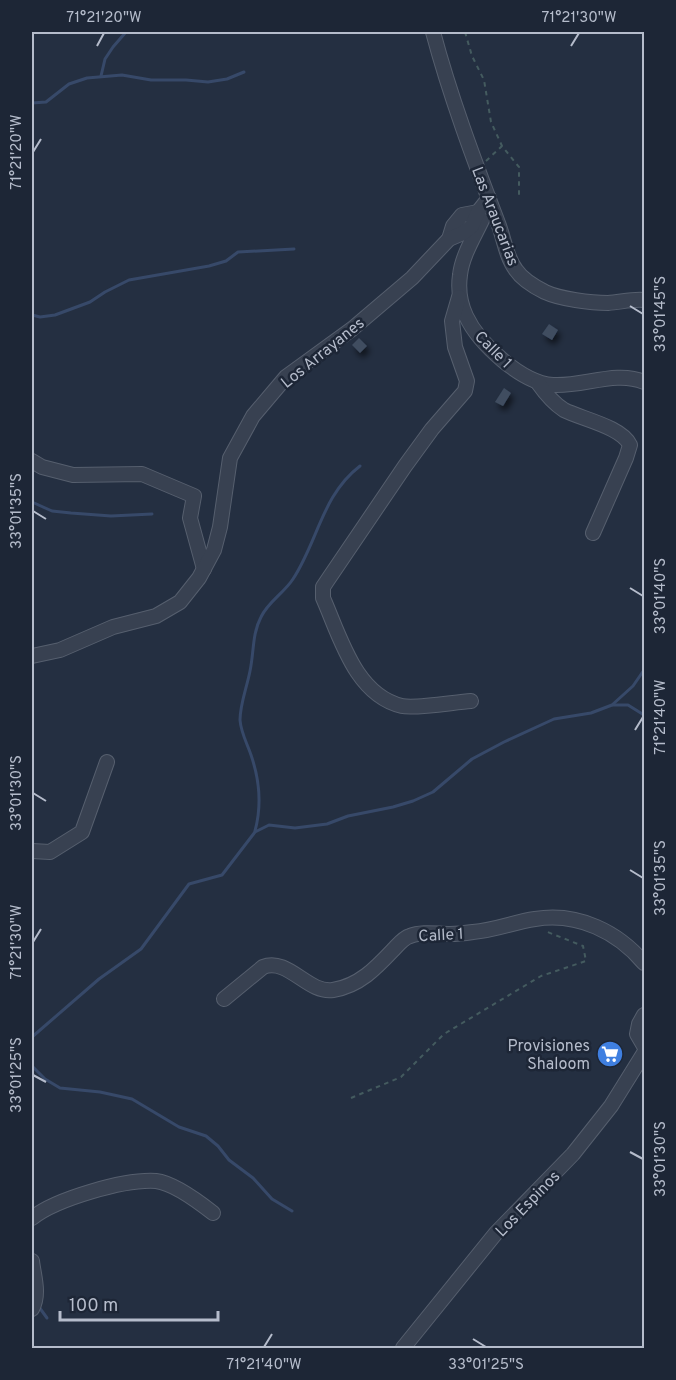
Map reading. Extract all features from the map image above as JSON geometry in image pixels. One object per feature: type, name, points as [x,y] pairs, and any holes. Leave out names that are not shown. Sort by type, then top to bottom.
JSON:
[{"type":"street","name":"Las Araucarias","points":[[433,32],[476,167],[504,238],[509,259],[516,271],[547,293],[590,302],[645,300]]},
{"type":"street","name":"Los Arrayanes","points":[[32,656],[60,650],[113,627],[156,616],[180,602],[204,569],[214,550],[220,527],[230,458],[253,416],[286,377],[352,329],[412,278],[449,239],[472,226],[478,212],[490,201]]},
{"type":"street","name":"Calle 1","points":[[490,201],[460,273],[459,297],[466,316],[477,335],[518,372],[537,383],[566,385],[619,378],[645,382]]},
{"type":"street","points":[[459,297],[452,321],[455,347],[467,381],[465,391],[432,429],[405,466],[323,587],[323,598],[350,661],[364,681],[385,700],[404,706],[471,701]]},
{"type":"street","points":[[537,383],[549,398],[563,409],[622,435],[630,445],[593,533]]},
{"type":"street","points":[[32,461],[42,467],[73,475],[142,474],[194,496],[190,518],[204,569]]},
{"type":"street","points":[[32,851],[50,852],[82,832],[107,762]]},
{"type":"street","name":"Calle 1","points":[[224,999],[263,967],[270,964],[322,989],[333,990],[369,975],[408,936],[419,933],[453,934],[483,931],[537,919],[562,919],[599,927],[623,942],[645,963]]},
{"type":"street","points":[[645,1015],[639,1024],[637,1034],[645,1046]]},
{"type":"street","name":"Los Espinos","points":[[403,1348],[496,1233],[573,1155],[610,1106],[645,1053]]},
{"type":"street","points":[[32,1218],[43,1209],[111,1186],[157,1181],[190,1195],[213,1213]]},
{"type":"street","points":[[32,1261],[36,1300],[32,1309]]},
{"type":"path","points":[[465,32],[472,56],[484,80],[491,122],[502,146],[519,166],[519,196]]},
{"type":"path","points":[[476,167],[502,146]]},
{"type":"path","points":[[351,1098],[401,1077],[444,1034],[541,976],[586,961],[583,946],[543,930]]},
{"type":"building","points":[[549,324],[558,330],[552,340],[542,334]]},
{"type":"building","points":[[359,338],[367,346],[360,353],[352,345]]},
{"type":"building","points":[[504,388],[511,393],[503,406],[495,402]]},
{"type":"waterway","points":[[101,76],[105,59],[126,32]]},
{"type":"waterway","points":[[32,103],[46,102],[69,84],[87,78],[122,75],[151,80],[208,82],[227,79],[244,72]]},
{"type":"waterway","points":[[32,315],[40,317],[55,315],[90,302],[129,280],[209,266],[226,261],[238,252],[294,249]]},
{"type":"waterway","points":[[255,831],[259,812],[258,784],[243,734],[240,714],[258,623],[264,612],[293,579],[337,491],[360,466]]},
{"type":"waterway","points":[[32,502],[52,511],[71,513],[111,516],[152,514]]},
{"type":"waterway","points":[[32,1037],[99,979],[141,949],[189,884],[222,875],[255,832],[269,825],[295,828],[327,824],[348,816],[413,801],[433,792],[472,759],[504,742],[554,719],[591,713],[612,705],[633,686],[644,670]]},
{"type":"waterway","points":[[613,705],[628,705],[644,715]]},
{"type":"waterway","points":[[32,1066],[45,1079],[60,1088],[100,1092],[132,1099],[179,1127],[206,1136],[229,1160],[253,1178],[272,1199],[292,1211]]},
{"type":"waterway","points":[[39,1307],[47,1318]]},
{"type":"place","name":"Provisiones Shaloom","points":[[610,1054]]}]
